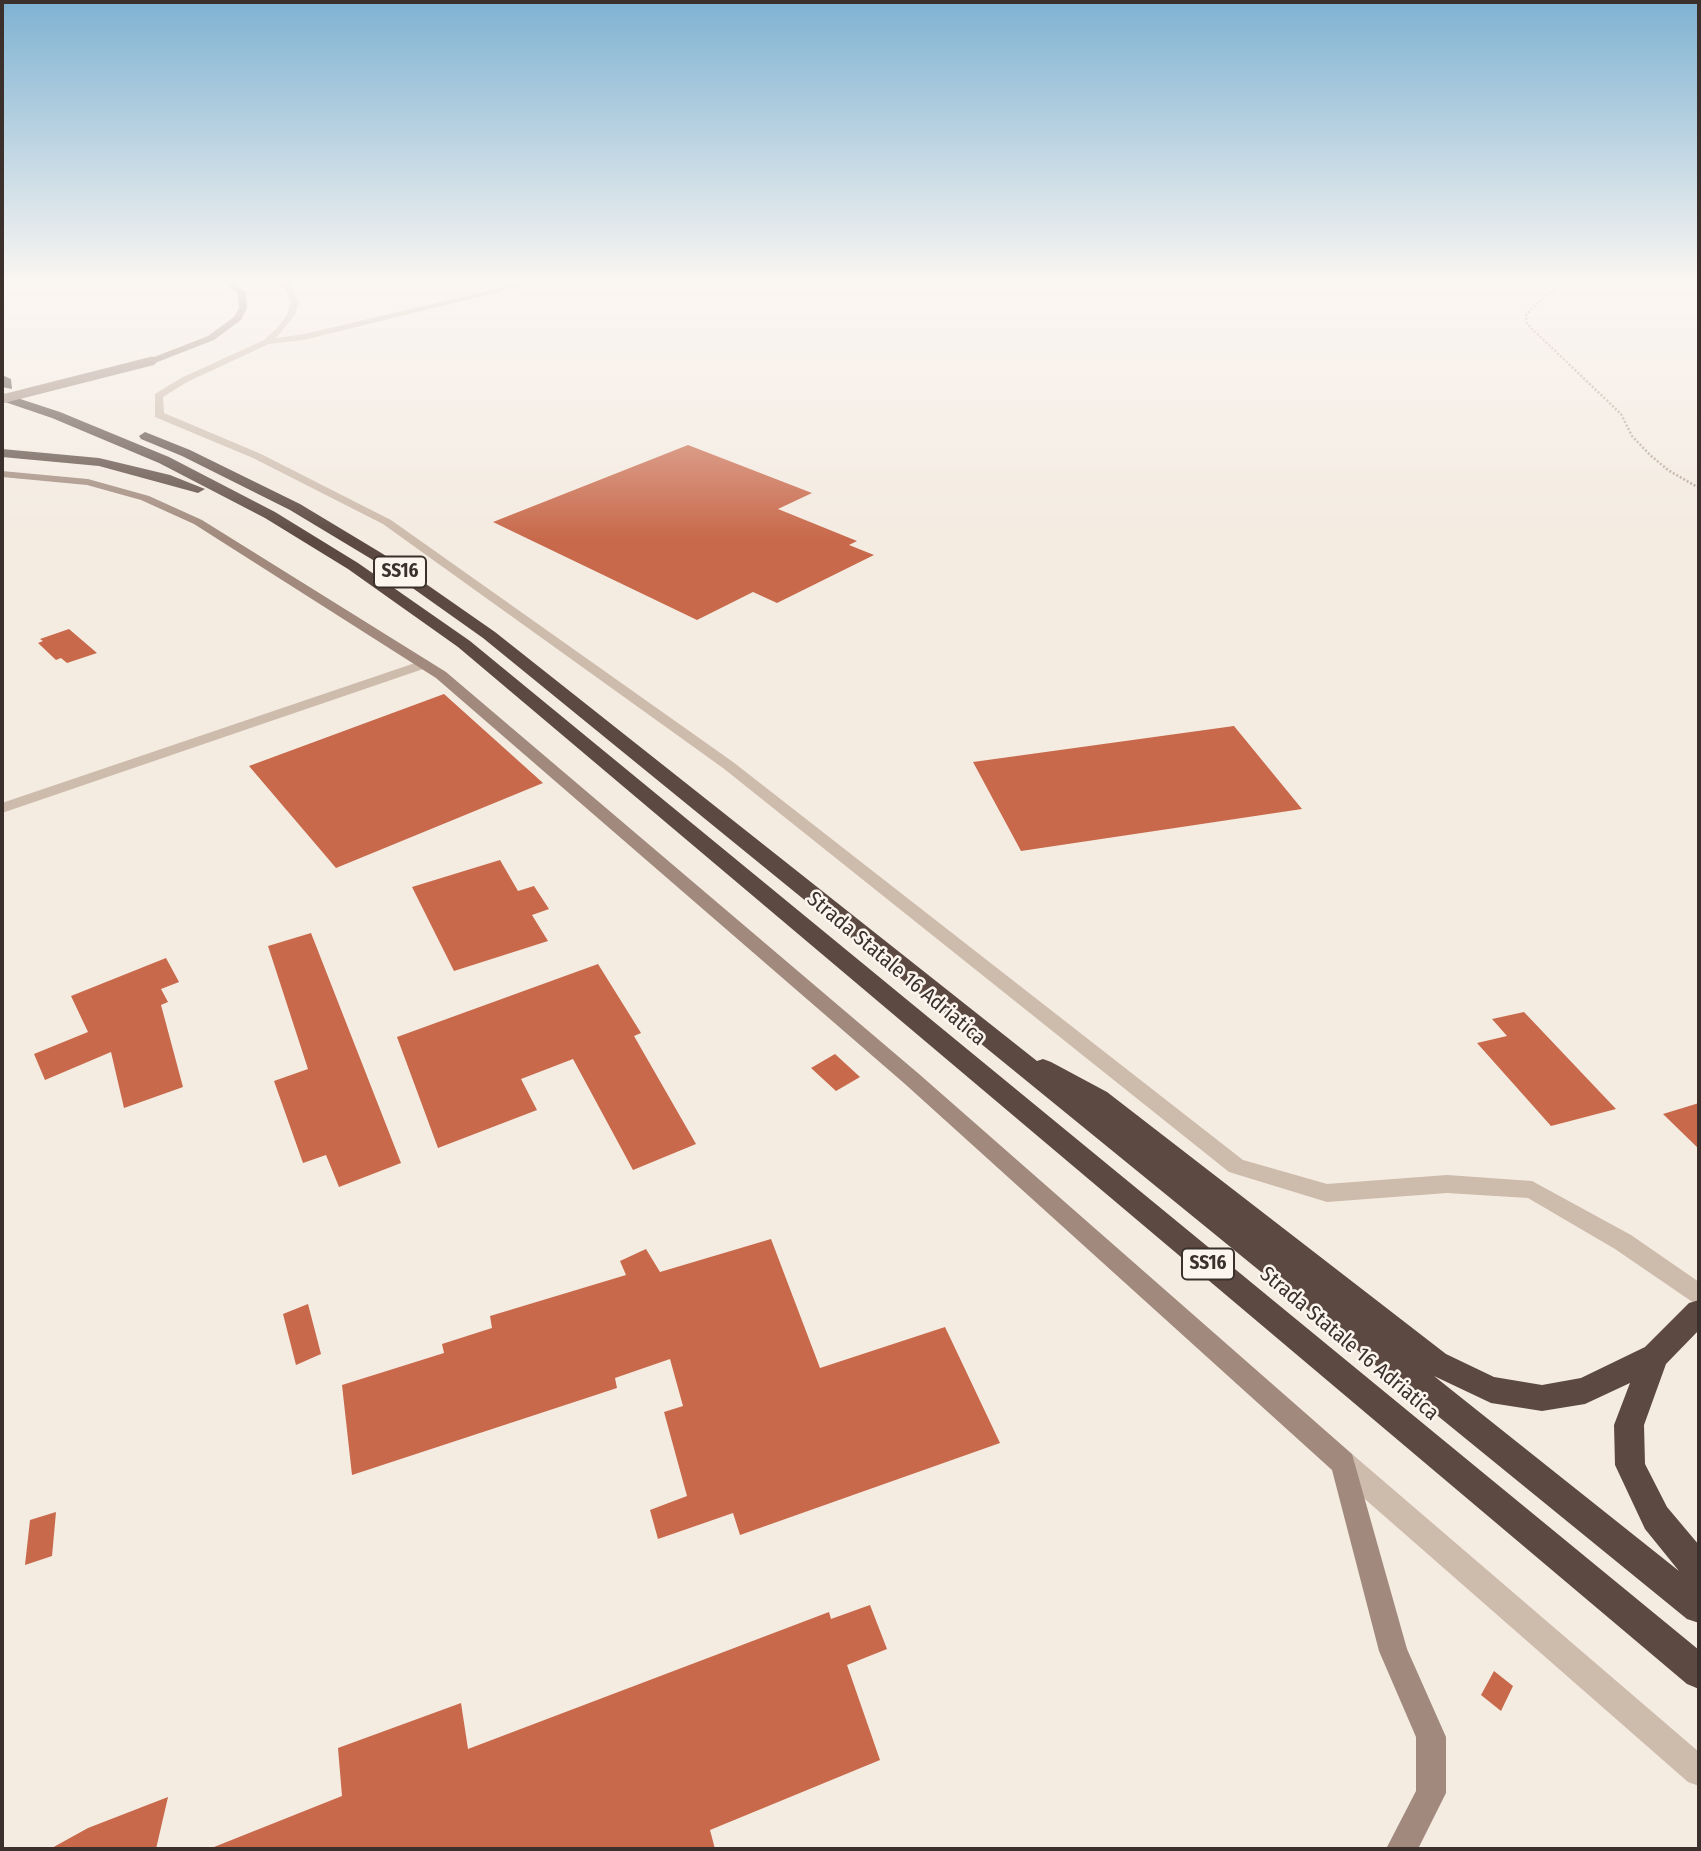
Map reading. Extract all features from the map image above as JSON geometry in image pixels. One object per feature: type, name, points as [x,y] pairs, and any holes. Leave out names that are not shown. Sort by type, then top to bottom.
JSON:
[{"type":"highway","name":"Strada Statale 16 Adriatica","points":[[3,389],[56,415],[164,460],[270,515],[353,566],[464,645],[1699,1672]]},
{"type":"highway","name":"Strada Statale 16 Adriatica","points":[[3,389],[114,423],[186,453],[295,507],[378,557],[489,635],[1699,1607]]},
{"type":"highway","points":[[2,453],[99,462],[165,478],[270,515]]},
{"type":"highway","points":[[992,1040],[1099,1098],[1436,1363],[1491,1390],[1542,1398],[1584,1391],[1655,1356],[1699,1312]]},
{"type":"highway","points":[[1655,1356],[1629,1425],[1630,1465],[1656,1518],[1699,1569]]},
{"type":"street","points":[[3,389],[123,366]]},
{"type":"street","points":[[214,366],[184,380],[158,397],[159,415],[257,456],[387,523],[728,765],[1236,1166],[1327,1194],[1447,1184],[1532,1190],[1623,1242],[1699,1294]]},
{"type":"street","points":[[2,474],[88,482],[145,498],[166,507],[198,522],[441,675],[912,1079],[1343,1463],[1699,1771]]},
{"type":"street","points":[[2,808],[424,664]]},
{"type":"street","points":[[1343,1463],[1393,1651],[1431,1737],[1431,1793],[1402,1849]]},
{"type":"path","points":[[1572,366],[1621,414],[1632,436],[1650,455],[1668,470],[1699,488]]},
{"type":"building","points":[[688,445],[812,493],[778,509],[857,541],[849,545],[874,555],[777,603],[753,592],[697,620],[493,522]]},
{"type":"building","points":[[69,629],[97,653],[67,663],[61,658],[56,660],[38,643],[43,641],[40,639]]},
{"type":"building","points":[[444,694],[543,783],[336,868],[249,766]]},
{"type":"building","points":[[1234,726],[1302,809],[1021,851],[973,762]]},
{"type":"building","points":[[500,860],[518,891],[534,886],[549,909],[532,915],[548,941],[454,971],[412,887]]},
{"type":"building","points":[[311,933],[401,1163],[339,1187],[326,1155],[303,1163],[274,1081],[308,1069],[268,946]]},
{"type":"building","points":[[166,958],[179,982],[161,989],[168,1002],[161,1005],[183,1087],[124,1108],[111,1052],[45,1080],[34,1054],[88,1032],[71,996]]},
{"type":"building","points":[[598,964],[641,1033],[634,1036],[696,1144],[633,1170],[573,1059],[521,1079],[537,1110],[438,1148],[397,1037]]},
{"type":"building","points":[[1524,1012],[1616,1109],[1551,1126],[1477,1043],[1507,1036],[1492,1019]]},
{"type":"building","points":[[835,1054],[860,1077],[836,1091],[811,1068]]},
{"type":"building","points":[[1699,1103],[1699,1149],[1663,1114]]},
{"type":"building","points":[[771,1239],[820,1368],[945,1327],[1000,1443],[740,1535],[733,1513],[658,1539],[650,1510],[687,1496],[664,1412],[683,1406],[670,1359],[615,1378],[617,1388],[352,1475],[342,1385],[444,1353],[442,1344],[492,1328],[490,1316],[626,1275],[620,1261],[646,1249],[660,1272]]},
{"type":"building","points":[[308,1304],[321,1354],[296,1365],[283,1314]]},
{"type":"building","points":[[56,1512],[52,1556],[25,1565],[30,1520]]},
{"type":"building","points":[[870,1605],[887,1649],[847,1665],[880,1760],[710,1830],[715,1849],[209,1849],[342,1796],[338,1748],[461,1703],[468,1749],[829,1612],[831,1619]]},
{"type":"building","points":[[1494,1671],[1513,1686],[1501,1711],[1481,1695]]},
{"type":"building","points":[[168,1797],[156,1849],[50,1849],[88,1828]]}]
